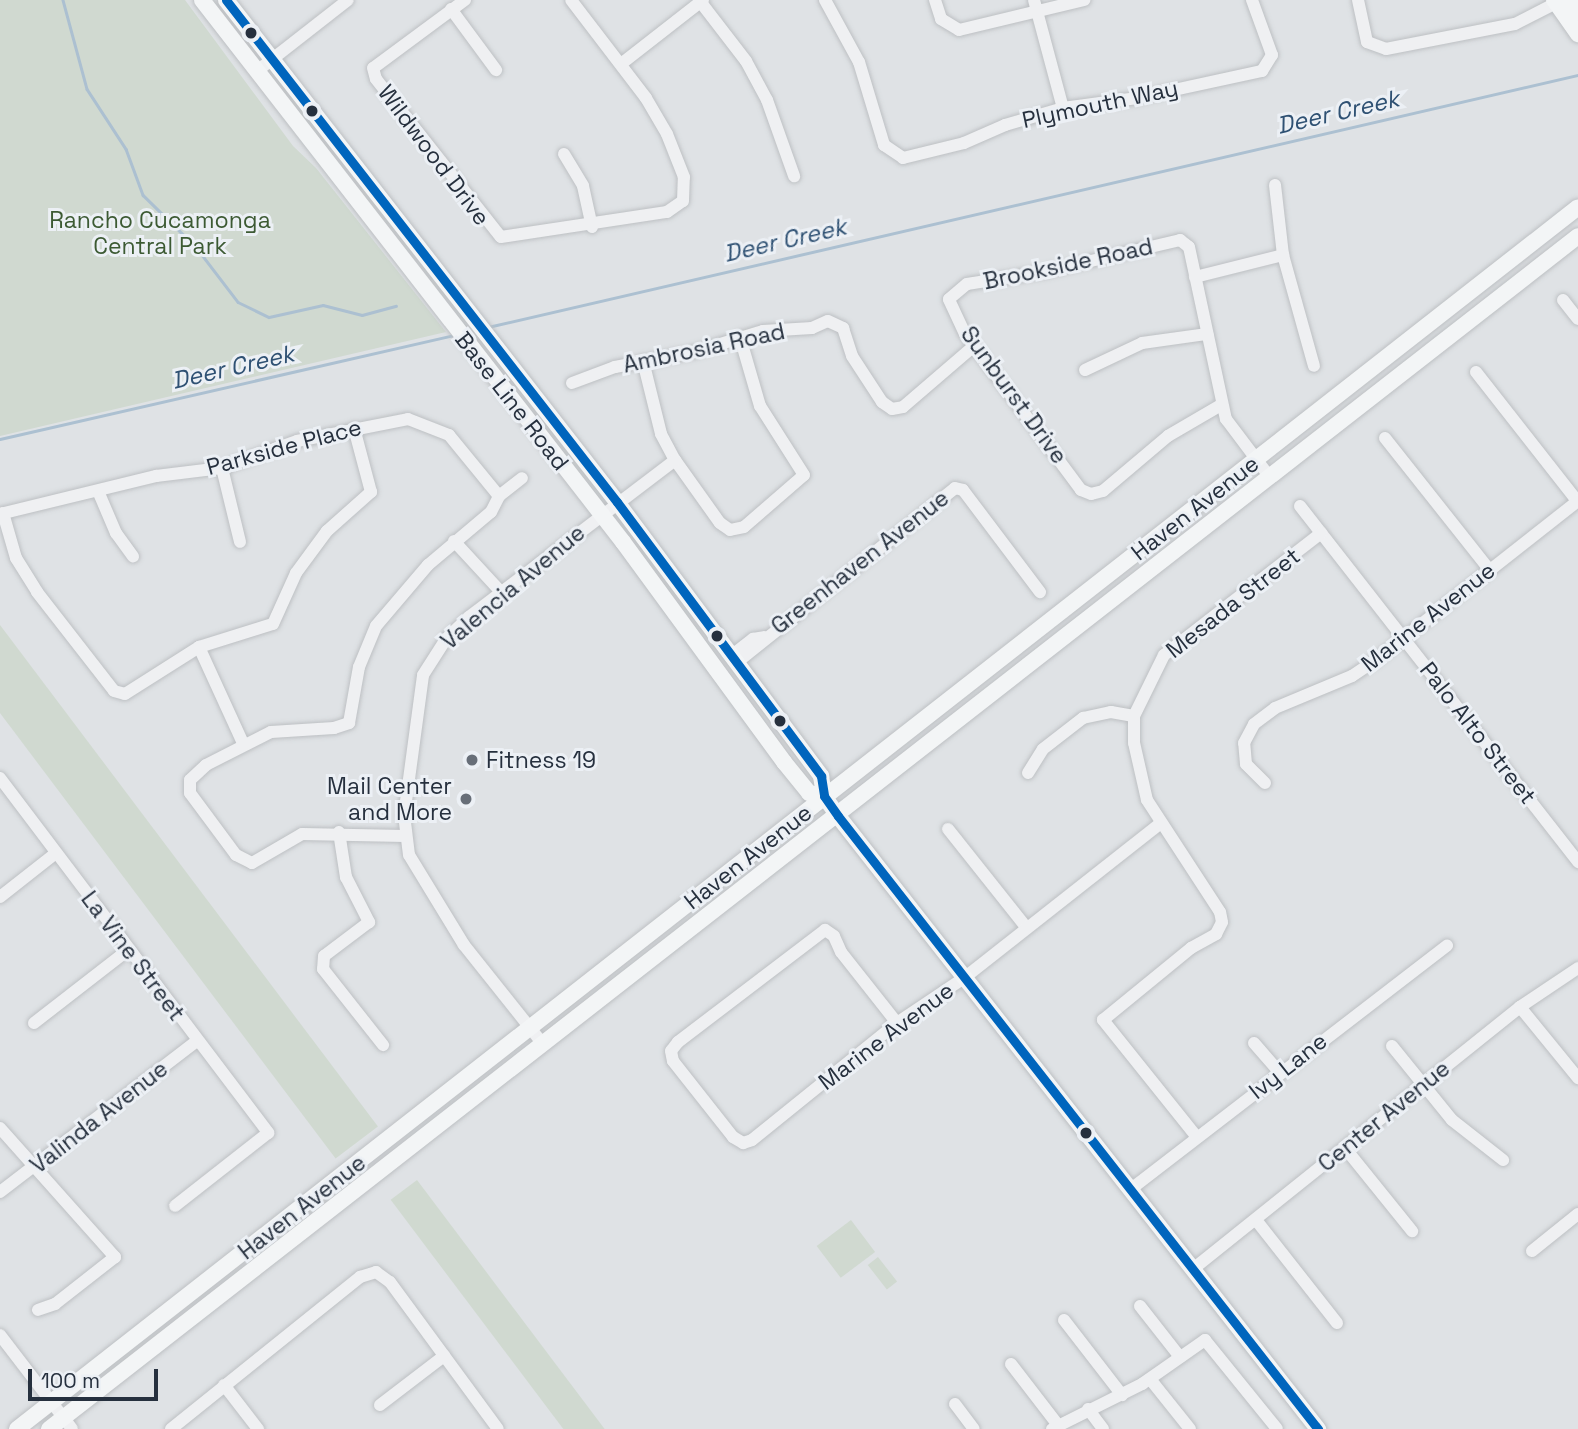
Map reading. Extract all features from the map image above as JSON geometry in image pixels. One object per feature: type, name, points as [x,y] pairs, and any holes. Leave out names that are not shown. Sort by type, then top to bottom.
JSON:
[{"type":"main road","name":"Base Line Road","points":[[202,0],[601,514],[800,782],[809,793],[824,796]]},
{"type":"main road","name":"Base Line Road","points":[[226,0],[617,502],[821,776],[824,796],[838,816],[1318,1429]]},
{"type":"main road","points":[[1560,1],[1578,12]]},
{"type":"main road","points":[[1560,1],[1578,34]]},
{"type":"main road","name":"Haven Avenue","points":[[17,1429],[1578,207]]},
{"type":"main road","name":"Haven Avenue","points":[[50,1429],[68,1424],[543,1044],[1578,236]]},
{"type":"street","points":[[257,71],[348,0]]},
{"type":"street","points":[[465,0],[451,9],[496,69]]},
{"type":"street","points":[[564,154],[583,186],[592,227],[667,212],[684,201],[684,177],[667,134],[621,64],[571,0]]},
{"type":"street","name":"Plymouth Way","points":[[825,0],[859,62],[884,145],[893,155],[903,158],[964,143],[1005,125],[1063,108],[1137,99],[1251,74],[1269,66],[1272,55],[1252,0]]},
{"type":"street","points":[[935,0],[948,27],[959,30],[1036,6],[1084,0]]},
{"type":"street","points":[[1358,0],[1367,42],[1373,47],[1386,49],[1514,24],[1560,1]]},
{"type":"street","points":[[621,64],[701,1],[746,61],[767,100],[794,176]]},
{"type":"street","points":[[1036,6],[1063,108]]},
{"type":"street","name":"Wildwood Drive","points":[[451,9],[373,68],[376,79],[501,237],[592,227]]},
{"type":"street","points":[[1275,185],[1283,255],[1314,366]]},
{"type":"street","name":"Brookside Road","points":[[956,289],[1180,240],[1189,247],[1195,277]]},
{"type":"street","points":[[1269,476],[1220,405],[1195,277],[1283,255]]},
{"type":"street","name":"Sunburst Drive","points":[[956,289],[949,299],[974,346],[1082,490],[1091,495],[1103,491],[1168,436],[1220,405]]},
{"type":"street","points":[[1563,300],[1578,319]]},
{"type":"street","name":"Ambrosia Road","points":[[572,383],[643,361],[694,352],[740,337],[838,323],[869,382],[892,409],[903,407],[974,346]]},
{"type":"street","points":[[1085,370],[1142,344],[1207,334]]},
{"type":"street","points":[[643,361],[661,434],[675,460],[720,523],[730,530],[744,527],[804,475],[760,406],[740,337]]},
{"type":"street","points":[[1476,372],[1578,501]]},
{"type":"street","name":"Parkside Place","points":[[1,513],[156,476],[222,468],[297,441],[408,419],[430,424],[449,435],[499,495]]},
{"type":"street","points":[[1,513],[16,558],[37,593],[114,691],[125,694],[199,647],[273,624],[296,573],[327,531],[371,492],[354,428]]},
{"type":"street","points":[[1385,438],[1489,569]]},
{"type":"street","name":"Valencia Avenue","points":[[543,1044],[430,894],[409,855],[405,836],[410,752],[423,675],[446,639],[501,592],[675,460]]},
{"type":"street","points":[[222,468],[240,542]]},
{"type":"street","points":[[405,836],[339,832],[302,834],[252,863],[236,855],[190,793],[190,780],[243,743],[271,732],[334,728],[349,723],[359,667],[376,626],[454,541],[491,512],[499,495],[522,478]]},
{"type":"street","name":"Greenhaven Avenue","points":[[733,659],[955,488],[963,490],[1040,592]]},
{"type":"street","points":[[98,491],[116,533],[133,556]]},
{"type":"street","name":"Marine Avenue","points":[[1265,783],[1246,764],[1244,743],[1254,724],[1275,708],[1352,676],[1578,501]]},
{"type":"street","name":"Palo Alto Street","points":[[1300,506],[1523,786],[1578,862]]},
{"type":"street","name":"Mesada Street","points":[[1134,716],[1164,655],[1321,533]]},
{"type":"street","points":[[454,541],[501,592]]},
{"type":"street","points":[[199,647],[243,743]]},
{"type":"street","points":[[1028,773],[1043,749],[1083,718],[1111,712],[1134,716],[1142,788],[1160,824],[1222,922],[1216,934],[1103,1020],[1196,1136]]},
{"type":"street","name":"La Vine Street","points":[[0,778],[268,1133],[175,1206]]},
{"type":"street","name":"Marine Avenue","points":[[897,1023],[825,930],[671,1051],[673,1061],[743,1143],[897,1023],[964,978],[1160,824]]},
{"type":"street","points":[[948,830],[1026,927]]},
{"type":"street","points":[[339,832],[346,877],[369,922],[324,956],[323,969],[383,1045]]},
{"type":"street","points":[[0,897],[56,853]]},
{"type":"street","name":"Ivy Lane","points":[[1131,1189],[1279,1072],[1447,946]]},
{"type":"street","points":[[34,1023],[128,950]]},
{"type":"street","name":"Center Avenue","points":[[1194,1269],[1520,1007],[1578,968]]},
{"type":"street","points":[[1520,1007],[1578,1078]]},
{"type":"street","name":"Valinda Avenue","points":[[0,1192],[197,1041]]},
{"type":"street","points":[[1254,1043],[1279,1072]]},
{"type":"street","points":[[1392,1046],[1452,1120],[1503,1160]]},
{"type":"street","points":[[0,1128],[32,1168],[71,1203],[115,1256],[55,1304],[38,1310]]},
{"type":"street","points":[[1345,1148],[1412,1231]]},
{"type":"street","points":[[1532,1251],[1578,1214]]},
{"type":"street","points":[[1256,1220],[1337,1323]]},
{"type":"street","points":[[171,1429],[360,1277],[376,1272],[390,1282],[498,1429]]},
{"type":"street","points":[[1140,1306],[1180,1357]]},
{"type":"street","points":[[1064,1321],[1122,1395]]},
{"type":"street","points":[[0,1335],[68,1424]]},
{"type":"street","points":[[1011,1364],[1055,1427],[1150,1379],[1201,1341],[1211,1344],[1277,1429]]},
{"type":"street","points":[[380,1405],[444,1356]]},
{"type":"street","points":[[1150,1379],[1190,1429]]},
{"type":"street","points":[[224,1385],[258,1429]]},
{"type":"street","points":[[955,1404],[974,1429]]},
{"type":"street","points":[[1088,1409],[1103,1429]]},
{"type":"green space","name":"Rancho Cucamonga Central Park","points":[[0,0],[185,0],[293,146],[316,168],[446,332],[0,436]]},
{"type":"green space","points":[[0,625],[378,1127],[336,1158],[0,713]]},
{"type":"green space","points":[[417,1180],[605,1429],[563,1429],[391,1200]]},
{"type":"green space","points":[[851,1220],[875,1252],[841,1278],[817,1246]]},
{"type":"green space","points":[[878,1257],[897,1281],[887,1289],[868,1265]]},
{"type":"waterway","points":[[63,0],[87,89],[126,149],[143,195],[196,247],[238,302],[269,317],[323,305],[362,315],[396,306]]},
{"type":"waterway","name":"Deer Creek","points":[[488,327],[1578,75]]},
{"type":"waterway","name":"Deer Creek","points":[[0,439],[454,335]]},
{"type":"transit line","points":[[226,0],[617,502],[821,776],[824,796],[838,816],[1318,1429]]},
{"type":"place","name":"Fitness 19","points":[[472,760]]},
{"type":"place","name":"Mail Center and More","points":[[466,799]]}]
